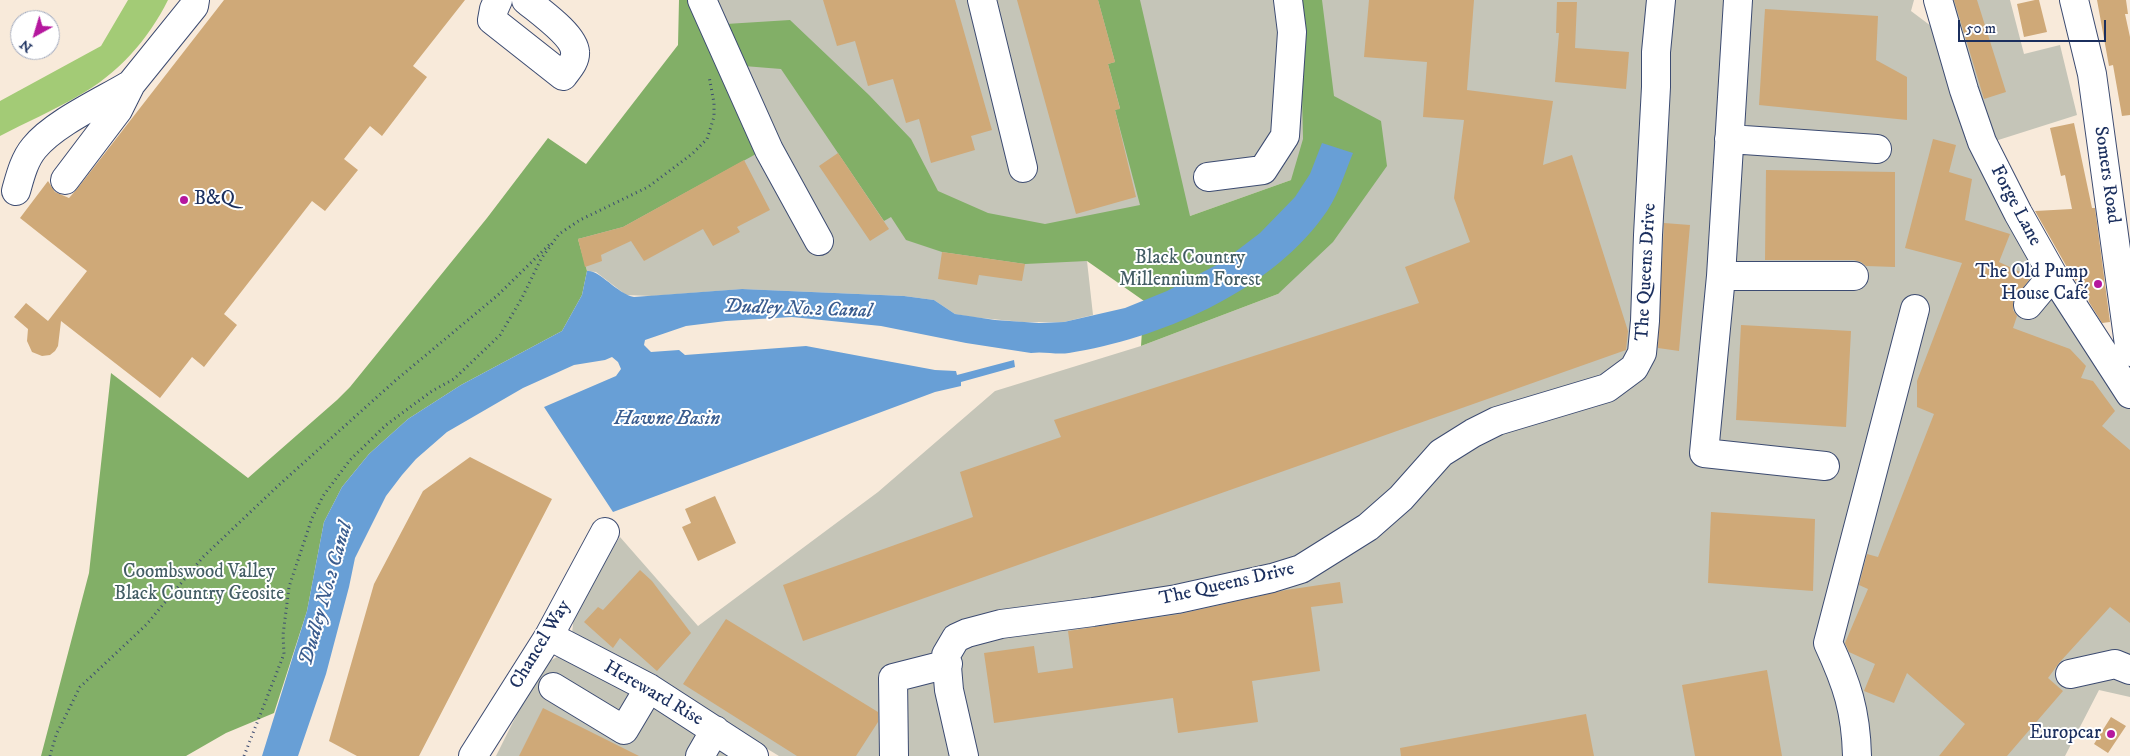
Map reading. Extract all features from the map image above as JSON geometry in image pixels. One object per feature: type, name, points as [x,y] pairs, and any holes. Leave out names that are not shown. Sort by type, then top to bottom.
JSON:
[{"type":"street","points":[[65,180],[118,110],[131,84],[194,6],[195,0]]},
{"type":"street","points":[[498,0],[492,20],[563,76],[576,54],[574,46],[557,27],[526,0]]},
{"type":"street","points":[[702,0],[769,150],[819,241]]},
{"type":"street","points":[[982,0],[1023,168]]},
{"type":"street","points":[[1208,177],[1263,170],[1285,136],[1292,32],[1288,0]]},
{"type":"street","name":"The Queens Drive","points":[[964,756],[949,690],[946,655],[956,638],[967,633],[1001,624],[1177,599],[1272,578],[1301,569],[1368,527],[1401,498],[1441,453],[1473,433],[1497,421],[1607,388],[1634,368],[1642,352],[1645,321],[1656,52],[1661,0]]},
{"type":"street","points":[[1738,0],[1721,276],[1704,453],[1825,466]]},
{"type":"street","name":"Forge Lane","points":[[1938,0],[1964,90],[1982,142],[2018,213],[2053,275],[2128,384]]},
{"type":"street","name":"Somers Road","points":[[2074,0],[2120,203],[2130,352]]},
{"type":"street","points":[[16,191],[24,166],[33,148],[53,131],[131,84]]},
{"type":"street","points":[[1729,139],[1877,149]]},
{"type":"street","points":[[2028,305],[2053,275]]},
{"type":"street","points":[[1721,276],[1854,276]]},
{"type":"street","points":[[1857,756],[1856,727],[1849,692],[1828,643],[1914,309]]},
{"type":"street","name":"Chancel Way","points":[[473,756],[549,636],[605,532]]},
{"type":"street","name":"Hereward Rise","points":[[549,636],[650,688],[754,756]]},
{"type":"street","points":[[894,756],[894,678],[948,664]]},
{"type":"street","points":[[2070,674],[2115,664],[2130,670]]},
{"type":"street","points":[[553,687],[624,730],[650,688]]},
{"type":"street","points":[[700,756],[715,730]]},
{"type":"path","points":[[50,756],[56,735],[80,687],[146,625],[204,557],[280,484],[389,387],[498,294],[560,234],[580,220],[648,188],[692,154],[707,139],[714,117],[714,110],[706,68]]},
{"type":"path","points":[[244,756],[284,654],[283,635],[289,587],[312,518],[323,496],[350,460],[386,425],[432,391],[454,379],[500,335],[526,290],[541,259],[560,234]]},
{"type":"shaded area","points":[[679,0],[1914,0],[1911,11],[1931,26],[2130,406],[2130,697],[2099,690],[2065,756],[779,756],[628,664],[572,634],[575,604],[620,537],[698,626],[878,492],[995,391],[1141,346],[1278,294],[1291,180],[1190,216],[1087,261],[1093,315],[1064,322],[1022,322],[971,317],[955,314],[934,300],[904,296],[742,289],[652,296],[626,295],[596,272],[587,271],[578,239],[755,154]]},
{"type":"shaded area","points":[[1947,0],[2010,0],[2024,54],[2060,45],[2077,115],[1992,142]]},
{"type":"shaded area","points":[[557,657],[620,685],[727,756],[496,756],[541,666]]},
{"type":"green space","points":[[128,0],[168,0],[151,29],[119,67],[93,87],[69,101],[0,136],[0,101],[101,46]]},
{"type":"green space","name":"Coombswood Valley Black Country Geosite","points":[[679,0],[691,0],[698,8],[756,154],[623,227],[578,239],[587,271],[582,295],[562,331],[461,385],[408,419],[369,454],[342,487],[324,522],[307,611],[274,713],[226,733],[186,756],[41,756],[89,573],[111,373],[248,478],[350,387],[487,218],[548,138],[586,164],[678,45]]},
{"type":"green space","name":"Black Country Millennium Forest","points":[[1098,0],[1140,0],[1190,216],[1291,180],[1303,139],[1300,0],[1322,0],[1334,96],[1381,121],[1387,166],[1333,242],[1278,294],[1141,346],[1144,301],[1087,261],[1025,264],[942,252],[906,240],[891,217],[884,221],[781,69],[744,66],[726,24],[790,20],[869,95],[911,139],[938,191],[988,213],[1045,224],[1140,205],[1115,110],[1120,108],[1108,64],[1115,62]]},
{"type":"water","points":[[1322,143],[1353,153],[1332,203],[1299,245],[1272,269],[1241,290],[1174,324],[1138,337],[1069,353],[1031,353],[966,343],[881,326],[792,317],[726,321],[686,326],[645,340],[644,345],[651,352],[679,350],[685,355],[806,346],[935,370],[956,371],[957,375],[1014,360],[1015,367],[961,382],[961,386],[935,392],[613,512],[544,407],[616,376],[621,369],[618,362],[612,357],[574,365],[523,388],[447,432],[416,459],[386,496],[355,558],[326,674],[298,756],[262,756],[307,611],[324,522],[342,487],[369,454],[408,419],[461,385],[562,331],[582,295],[587,271],[592,271],[627,295],[634,297],[742,289],[904,296],[934,300],[955,314],[995,320],[1039,323],[1064,322],[1125,308],[1167,291],[1222,262],[1260,233],[1295,197],[1310,174]]},
{"type":"building","name":"B&Q","points":[[224,0],[465,0],[413,66],[427,77],[382,136],[370,126],[344,159],[358,170],[325,211],[312,201],[224,314],[237,325],[204,367],[192,357],[160,398],[61,321],[58,346],[55,351],[50,355],[42,356],[32,352],[27,341],[28,329],[14,317],[26,303],[48,321],[87,271],[20,218],[48,181],[55,192],[69,198]]},
{"type":"building","points":[[823,0],[955,0],[992,130],[971,136],[975,150],[931,163],[919,119],[906,123],[893,79],[868,86],[855,41],[837,46]]},
{"type":"building","points":[[1017,0],[1098,0],[1115,62],[1108,64],[1120,109],[1115,110],[1136,197],[1076,214]]},
{"type":"building","points":[[1369,0],[1474,0],[1467,90],[1553,101],[1543,165],[1572,155],[1628,331],[1626,350],[803,641],[783,585],[973,517],[960,472],[1061,437],[1054,420],[1419,303],[1405,267],[1470,242],[1454,198],[1464,120],[1423,117],[1427,62],[1364,57]]},
{"type":"building","points":[[1954,0],[1977,0],[2006,92],[1984,99]]},
{"type":"building","points":[[2039,0],[2047,32],[2024,37],[2017,4]]},
{"type":"building","points":[[2097,0],[2126,0],[2128,14],[2125,14],[2130,37],[2130,115],[2122,116],[2113,65],[2109,66]]},
{"type":"building","points":[[1557,2],[1577,2],[1575,48],[1629,52],[1626,89],[1555,82],[1559,33],[1556,33]]},
{"type":"building","points":[[1765,9],[1878,16],[1876,60],[1907,77],[1907,120],[1759,105]]},
{"type":"building","points":[[2074,123],[2092,208],[2095,208],[2110,322],[2102,323],[2089,302],[2088,296],[2085,296],[2075,280],[2074,269],[2068,269],[2035,211],[2072,209],[2065,175],[2061,176],[2050,128]]},
{"type":"building","points":[[1933,139],[1956,145],[1949,172],[1972,179],[1965,220],[2010,234],[1999,262],[2031,277],[2013,302],[2013,310],[2017,316],[2013,328],[2070,349],[2086,366],[2081,378],[2093,381],[2115,411],[2102,426],[2130,450],[2130,623],[2110,607],[2059,663],[2048,678],[2063,691],[2007,756],[1939,756],[1965,724],[1907,673],[1894,703],[1864,691],[1875,664],[1849,652],[1845,643],[1868,589],[1859,585],[1867,554],[1878,557],[1934,414],[1917,407],[1917,381],[1962,263],[1905,248]]},
{"type":"building","points":[[838,153],[889,229],[870,241],[819,166]]},
{"type":"building","points":[[744,160],[770,210],[737,227],[740,232],[713,246],[703,229],[644,261],[631,241],[601,255],[602,261],[585,267],[578,239],[623,227]]},
{"type":"building","points":[[1766,170],[1895,172],[1895,267],[1866,266],[1854,260],[1765,260]]},
{"type":"building","points":[[1664,223],[1690,225],[1679,351],[1658,348]]},
{"type":"building","points":[[942,252],[1025,264],[1022,281],[979,275],[977,285],[938,279]]},
{"type":"building","points":[[1741,325],[1851,331],[1846,427],[1736,420]]},
{"type":"building","points":[[470,457],[552,499],[419,756],[357,756],[329,741],[374,584],[423,491]]},
{"type":"building","points":[[715,496],[736,543],[698,561],[682,527],[691,523],[685,509]]},
{"type":"building","points":[[1711,512],[1815,519],[1813,591],[1708,583]]},
{"type":"building","points":[[640,570],[652,581],[691,633],[657,671],[620,638],[613,648],[584,622],[598,607],[603,610]]},
{"type":"building","points":[[1340,582],[1343,603],[1311,607],[1320,671],[1252,681],[1258,722],[1178,733],[1173,698],[994,723],[984,653],[1034,646],[1038,673],[1073,668],[1068,631],[1180,614],[1286,590]]},
{"type":"building","points":[[726,619],[878,712],[878,722],[856,756],[797,756],[683,684]]},
{"type":"building","points":[[1767,670],[1782,756],[1695,756],[1682,685]]},
{"type":"building","points":[[543,708],[639,756],[519,756]]},
{"type":"building","points":[[1586,714],[1594,756],[1401,756],[1400,748]]},
{"type":"building","name":"Europcar","points":[[2111,717],[2126,726],[2108,753],[2094,744]]},
{"type":"place","name":"B&Q","points":[[184,200]]},
{"type":"place","name":"The Old Pump House Café","points":[[2098,284]]},
{"type":"place","name":"Europcar","points":[[2111,734]]},
{"type":"water label","name":"Dudley No.2 Canal","points":[[798,310]]},
{"type":"water label","name":"Hawne Basin","points":[[667,420]]},
{"type":"water label","name":"Dudley No.2 Canal","points":[[327,594]]}]
